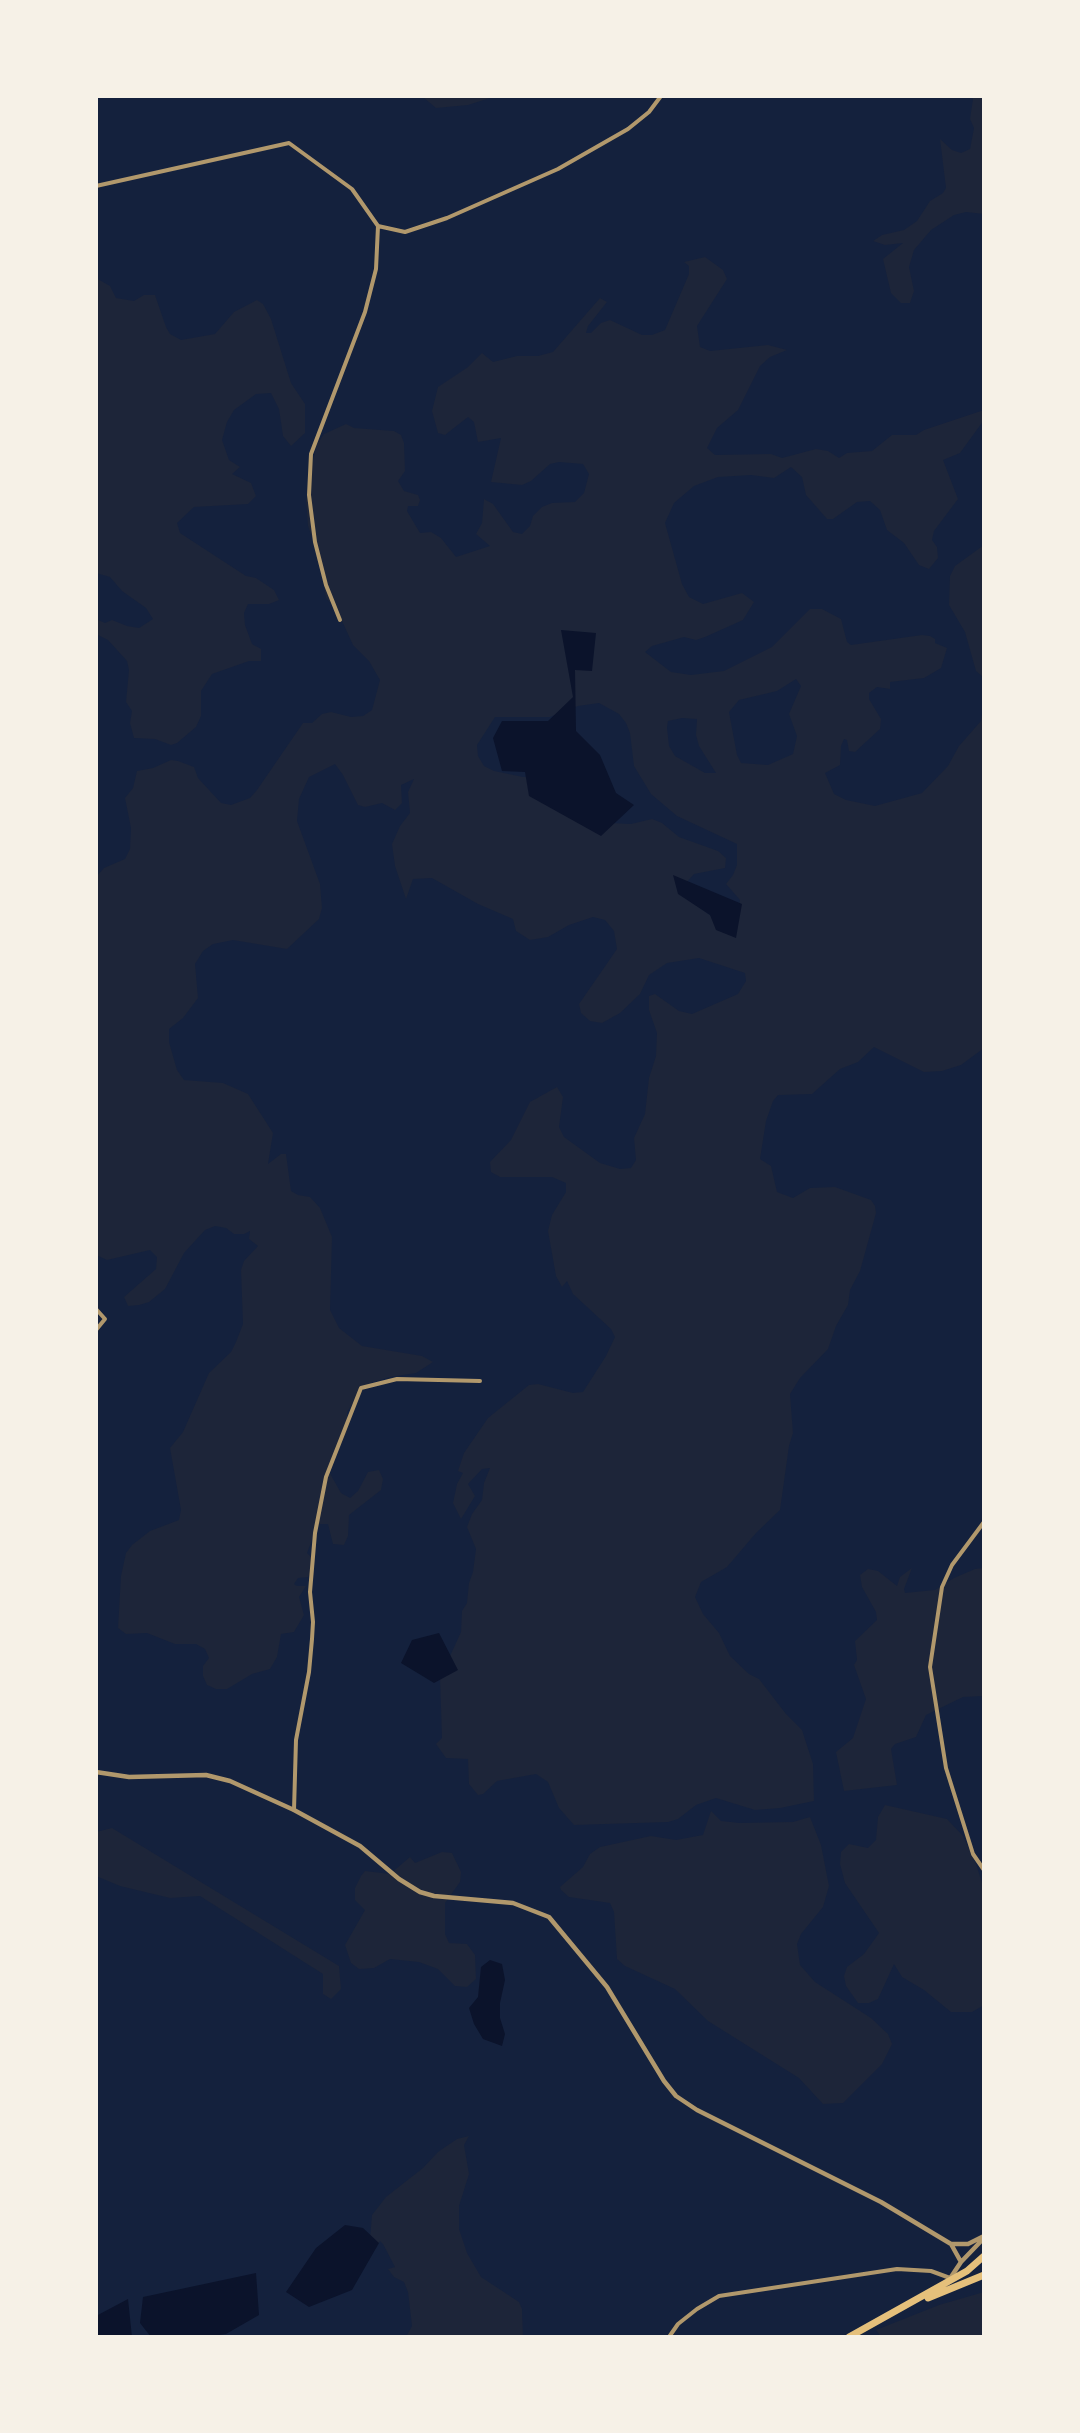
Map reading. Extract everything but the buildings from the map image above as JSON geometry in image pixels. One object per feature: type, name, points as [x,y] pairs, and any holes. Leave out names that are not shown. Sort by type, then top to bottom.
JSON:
[{"type":"highway","points":[[849,2337],[967,2271],[984,2256]]},
{"type":"highway","points":[[900,2309],[984,2275]]},
{"type":"street","points":[[378,226],[398,232],[417,229],[558,169],[628,129],[649,112],[661,96]]},
{"type":"street","points":[[96,186],[289,143],[352,189],[378,226],[376,269],[365,312],[311,454],[309,495],[315,542],[340,620]]},
{"type":"street","points":[[96,1309],[105,1319],[96,1330]]},
{"type":"street","points":[[294,1810],[296,1740],[309,1672],[312,1639],[310,1592],[315,1533],[326,1477],[361,1388],[397,1379],[480,1381]]},
{"type":"street","points":[[984,1522],[952,1565],[942,1587],[930,1667],[946,1768],[973,1854],[984,1870]]},
{"type":"street","points":[[96,1772],[129,1777],[215,1776],[294,1810],[360,1846],[399,1879],[420,1892],[434,1896],[513,1903],[549,1917],[608,1987],[676,2096],[697,2110],[881,2202],[951,2244],[961,2262]]},
{"type":"street","points":[[951,2244],[968,2244],[984,2237]]},
{"type":"street","points":[[669,2337],[678,2324],[718,2296],[897,2269],[931,2271],[949,2280],[961,2262],[984,2237]]},
{"type":"shaded area","points":[[496,96],[468,105],[436,108],[423,97]]},
{"type":"shaded area","points":[[971,96],[984,96],[984,214],[966,212],[954,215],[931,230],[914,250],[909,267],[914,291],[910,303],[901,303],[891,293],[883,259],[903,243],[885,245],[873,241],[882,235],[904,230],[917,221],[930,201],[943,193],[946,188],[940,139],[952,150],[961,153],[970,149],[974,128],[970,119],[973,99]]},
{"type":"shaded area","points":[[705,257],[723,270],[727,279],[697,326],[700,347],[710,351],[768,345],[787,350],[770,357],[760,366],[738,410],[717,428],[707,448],[715,455],[771,454],[782,458],[816,449],[828,451],[839,458],[847,453],[872,451],[892,435],[916,435],[924,430],[984,410],[984,420],[960,453],[943,460],[958,499],[934,531],[932,540],[937,547],[938,558],[929,569],[919,565],[904,543],[887,530],[880,510],[870,501],[857,502],[833,519],[827,519],[806,495],[802,477],[791,467],[774,478],[751,475],[718,477],[694,486],[674,503],[665,523],[682,584],[689,597],[703,604],[742,593],[754,602],[743,620],[696,640],[684,637],[652,646],[645,652],[671,672],[691,675],[724,671],[772,647],[810,609],[822,609],[841,619],[847,642],[851,645],[922,635],[930,636],[935,639],[935,643],[947,648],[941,668],[924,678],[890,682],[890,689],[877,687],[869,693],[869,699],[881,719],[880,729],[855,752],[849,751],[847,740],[844,739],[841,746],[840,765],[825,773],[834,794],[846,800],[875,806],[922,793],[948,766],[959,746],[981,721],[984,699],[984,1048],[961,1065],[942,1071],[924,1072],[874,1047],[858,1062],[840,1069],[812,1094],[778,1095],[773,1101],[766,1121],[760,1159],[771,1166],[777,1192],[793,1198],[810,1188],[835,1187],[871,1200],[876,1213],[860,1271],[850,1290],[848,1305],[836,1326],[828,1349],[800,1378],[790,1394],[793,1433],[780,1510],[756,1533],[727,1567],[701,1582],[695,1597],[703,1614],[719,1633],[730,1656],[749,1674],[759,1679],[786,1714],[802,1730],[813,1764],[814,1801],[755,1810],[716,1798],[696,1805],[678,1819],[668,1822],[574,1825],[559,1808],[548,1782],[536,1774],[497,1781],[483,1794],[478,1795],[469,1784],[468,1759],[446,1758],[436,1744],[442,1738],[440,1678],[461,1632],[462,1611],[467,1603],[469,1583],[473,1572],[476,1549],[467,1527],[472,1514],[482,1500],[484,1483],[490,1468],[482,1469],[468,1484],[475,1496],[461,1519],[453,1503],[457,1484],[463,1473],[458,1471],[464,1453],[488,1418],[529,1385],[538,1384],[573,1393],[583,1392],[615,1337],[611,1329],[573,1294],[567,1281],[562,1287],[556,1276],[548,1231],[552,1215],[566,1192],[566,1183],[552,1177],[500,1177],[491,1172],[490,1162],[511,1140],[530,1102],[557,1087],[563,1097],[559,1127],[564,1137],[600,1163],[620,1169],[631,1168],[636,1160],[634,1138],[645,1114],[649,1078],[656,1056],[657,1033],[649,1010],[649,996],[655,994],[679,1011],[692,1014],[738,994],[746,981],[745,973],[699,958],[667,963],[649,975],[640,994],[620,1013],[602,1023],[590,1021],[581,1013],[579,1004],[617,949],[614,931],[605,920],[593,917],[569,925],[548,937],[530,940],[516,931],[513,919],[478,904],[432,878],[413,879],[406,899],[395,866],[392,844],[400,826],[410,813],[408,792],[414,779],[401,785],[402,803],[395,810],[382,803],[365,807],[358,805],[335,764],[309,777],[299,799],[297,821],[320,884],[322,908],[319,919],[287,949],[233,940],[213,944],[203,951],[195,964],[198,998],[183,1018],[169,1029],[169,1042],[177,1070],[184,1080],[223,1083],[248,1094],[273,1133],[268,1164],[281,1154],[286,1154],[291,1191],[310,1197],[320,1208],[332,1237],[330,1310],[339,1328],[362,1346],[422,1356],[433,1362],[416,1373],[370,1383],[361,1391],[347,1412],[347,1432],[328,1470],[341,1493],[350,1498],[358,1491],[368,1472],[379,1470],[383,1479],[381,1490],[349,1515],[348,1536],[344,1545],[333,1544],[328,1524],[318,1524],[307,1553],[312,1558],[312,1571],[308,1577],[298,1578],[294,1584],[306,1586],[299,1597],[304,1615],[294,1632],[281,1634],[277,1657],[270,1669],[252,1674],[227,1689],[216,1689],[207,1685],[203,1676],[203,1666],[209,1658],[205,1649],[196,1644],[175,1644],[147,1633],[126,1634],[118,1628],[121,1576],[126,1553],[132,1545],[150,1531],[179,1520],[181,1510],[170,1448],[183,1432],[209,1373],[231,1352],[236,1342],[243,1324],[241,1270],[244,1261],[258,1246],[249,1239],[250,1231],[244,1234],[234,1234],[226,1228],[215,1226],[205,1230],[184,1253],[165,1289],[149,1302],[128,1306],[124,1297],[156,1269],[157,1257],[150,1250],[107,1260],[96,1255],[96,877],[104,868],[125,859],[130,849],[131,828],[125,798],[133,788],[137,771],[153,768],[171,760],[178,761],[194,767],[198,778],[221,803],[231,805],[250,798],[303,723],[312,723],[322,714],[331,712],[351,717],[363,716],[372,710],[380,680],[369,661],[353,645],[337,610],[326,598],[319,557],[308,526],[306,501],[312,464],[317,444],[324,434],[346,424],[354,428],[394,431],[401,435],[404,443],[405,471],[398,481],[404,491],[418,495],[420,500],[418,506],[408,506],[407,511],[420,533],[431,532],[441,538],[456,557],[490,546],[476,534],[482,523],[484,499],[493,504],[513,532],[522,534],[530,526],[533,516],[542,507],[552,503],[575,502],[584,493],[589,474],[583,464],[559,462],[550,464],[531,481],[522,485],[491,482],[501,438],[478,442],[474,422],[468,417],[445,435],[438,433],[432,411],[438,387],[468,367],[482,353],[493,362],[517,356],[538,356],[553,352],[600,298],[607,302],[588,326],[586,333],[591,333],[601,323],[610,320],[642,335],[652,335],[665,330],[689,274],[689,266],[684,262]],"holes":[[[796,679],[801,686],[789,714],[797,736],[793,754],[768,765],[741,763],[737,755],[729,712],[739,700],[777,691]],[[599,703],[619,714],[630,733],[634,766],[651,794],[677,816],[737,844],[737,865],[726,884],[740,900],[737,920],[718,921],[690,901],[687,882],[694,874],[725,868],[726,858],[718,851],[679,837],[662,823],[652,819],[631,824],[610,823],[537,777],[523,777],[494,771],[484,766],[478,756],[477,745],[495,717],[550,717],[578,706]],[[682,718],[697,719],[696,735],[699,746],[716,773],[705,773],[675,756],[669,746],[668,721]]]},
{"type":"shaded area","points":[[96,278],[110,286],[116,298],[134,301],[144,295],[155,295],[170,334],[181,340],[215,334],[234,312],[257,300],[263,304],[271,319],[291,383],[305,404],[305,433],[291,446],[283,436],[279,409],[271,393],[256,394],[234,410],[227,422],[222,440],[229,460],[240,467],[232,474],[251,483],[256,496],[248,504],[194,507],[177,523],[180,533],[246,576],[256,578],[274,590],[279,600],[269,604],[248,604],[244,613],[245,625],[252,644],[261,649],[261,661],[249,661],[212,674],[201,691],[201,716],[196,727],[177,743],[171,745],[155,739],[134,738],[130,723],[132,711],[126,702],[129,670],[127,661],[108,640],[96,634],[96,619],[105,623],[112,620],[139,628],[153,619],[146,608],[122,591],[110,577],[96,573]]},
{"type":"shaded area","points":[[984,545],[984,678],[976,671],[965,632],[949,605],[950,576],[955,566]]},
{"type":"shaded area","points":[[561,630],[596,633],[592,671],[575,670],[576,731],[600,755],[616,793],[634,805],[601,836],[529,796],[525,772],[502,771],[493,738],[502,721],[548,721],[573,697]]},
{"type":"shaded area","points":[[673,875],[742,904],[736,938],[716,930],[710,915],[678,894]]},
{"type":"shaded area","points":[[912,1568],[904,1589],[905,1593],[935,1590],[954,1578],[975,1569],[984,1568],[984,1696],[963,1697],[926,1715],[916,1737],[895,1744],[891,1749],[897,1785],[844,1791],[836,1752],[853,1738],[866,1699],[854,1665],[857,1660],[855,1641],[877,1620],[876,1612],[862,1587],[860,1575],[868,1569],[878,1571],[897,1586],[900,1577]]},
{"type":"shaded area","points":[[439,1633],[458,1670],[434,1683],[401,1663],[412,1640]]},
{"type":"shaded area","points":[[885,1805],[947,1819],[963,1836],[976,1864],[984,1889],[984,2005],[972,2012],[951,2012],[924,1990],[902,1977],[894,1964],[878,1999],[869,2003],[858,2003],[846,1986],[844,1976],[847,1967],[864,1954],[879,1933],[845,1883],[840,1864],[841,1852],[849,1844],[868,1848],[876,1840],[878,1817]]},
{"type":"shaded area","points":[[711,1811],[721,1821],[740,1823],[793,1822],[810,1817],[821,1845],[829,1886],[823,1907],[801,1934],[797,1944],[800,1965],[815,1982],[871,2018],[888,2034],[892,2044],[882,2064],[843,2103],[823,2104],[799,2078],[708,2021],[675,1989],[625,1966],[617,1959],[614,1912],[610,1903],[569,1897],[561,1890],[560,1887],[583,1867],[590,1854],[600,1847],[651,1836],[676,1840],[703,1835]]},
{"type":"shaded area","points":[[112,1828],[339,1966],[341,1989],[331,1999],[323,1994],[323,1974],[200,1896],[170,1898],[120,1886],[96,1876],[96,1832]]},
{"type":"shaded area","points":[[442,1852],[452,1853],[461,1872],[460,1882],[445,1903],[445,1934],[449,1943],[467,1944],[475,1955],[476,1979],[467,1987],[455,1986],[438,1969],[419,1962],[390,1959],[374,1968],[359,1969],[351,1963],[345,1945],[365,1910],[355,1900],[355,1888],[365,1871],[390,1874],[410,1857],[415,1863]]},
{"type":"shaded area","points":[[490,1960],[502,1964],[505,1980],[500,2003],[500,2018],[505,2034],[502,2046],[483,2039],[474,2024],[469,2008],[478,1997],[481,1967]]},
{"type":"shaded area","points":[[469,2136],[464,2145],[469,2174],[459,2206],[459,2229],[467,2253],[481,2277],[519,2302],[522,2309],[523,2337],[406,2337],[412,2326],[408,2292],[404,2282],[394,2277],[388,2269],[395,2267],[383,2244],[380,2241],[376,2248],[370,2239],[372,2215],[386,2197],[423,2168],[438,2152],[457,2139]]},
{"type":"shaded area","points":[[345,2225],[363,2228],[379,2243],[352,2290],[309,2307],[286,2292],[316,2248]]},
{"type":"shaded area","points":[[256,2273],[259,2315],[226,2334],[205,2337],[151,2337],[140,2323],[143,2297]]},
{"type":"shaded area","points":[[984,2292],[984,2337],[881,2337],[876,2330],[939,2305]]},
{"type":"shaded area","points":[[128,2299],[132,2337],[96,2337],[96,2316]]}]
